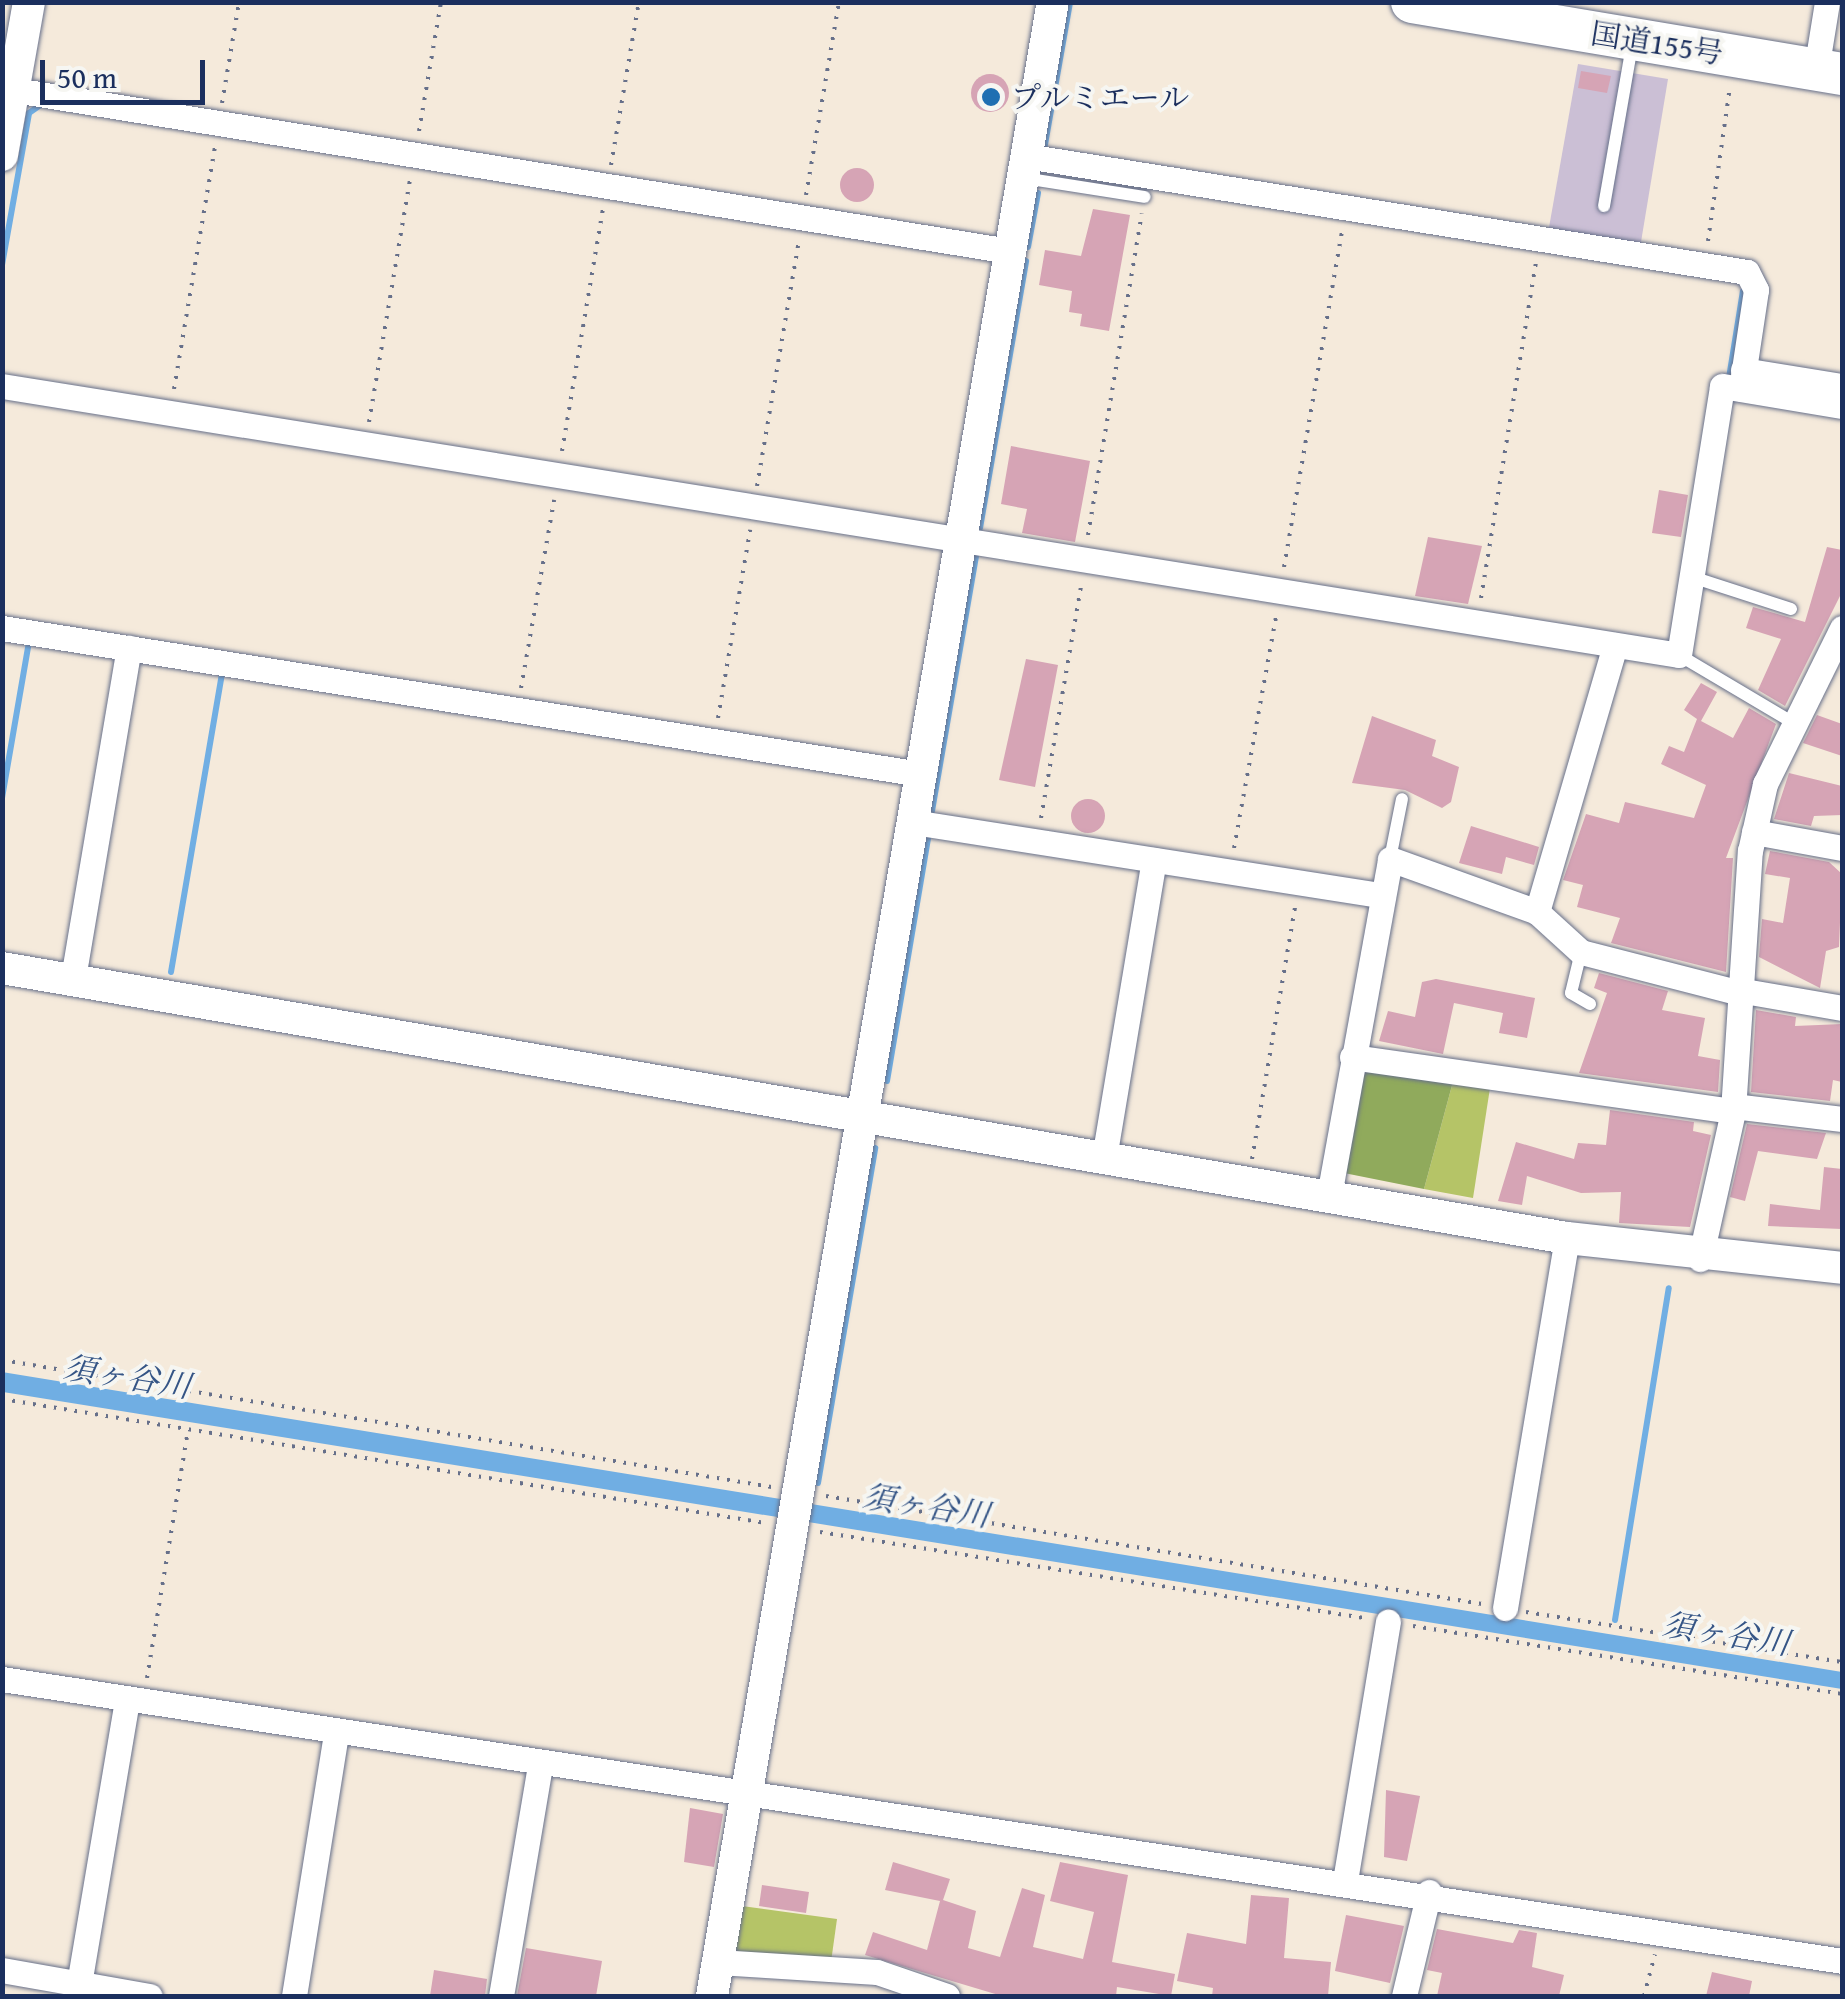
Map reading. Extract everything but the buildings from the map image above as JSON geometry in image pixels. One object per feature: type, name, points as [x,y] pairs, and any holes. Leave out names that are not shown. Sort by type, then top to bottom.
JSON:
[{"type":"highway","name":"国道155号","points":[[1412,2],[1489,9],[1634,39],[1829,72]]},
{"type":"street","points":[[2,156],[8,89],[28,2]]},
{"type":"street","points":[[712,1996],[1052,2]]},
{"type":"street","points":[[1827,2],[1829,72]]},
{"type":"street","points":[[8,89],[1010,251]]},
{"type":"street","points":[[1024,167],[1346,208],[1746,272],[1756,290],[1742,379]]},
{"type":"street","points":[[1742,379],[1842,406]]},
{"type":"street","points":[[2,386],[1679,655],[1722,386],[1742,379],[1842,386]]},
{"type":"street","points":[[2,628],[921,774]]},
{"type":"street","points":[[1700,1259],[1733,1108],[1754,832],[1766,784],[1842,628]]},
{"type":"street","points":[[1537,912],[1615,644]]},
{"type":"street","points":[[73,978],[128,648]]},
{"type":"street","points":[[913,822],[1380,895]]},
{"type":"street","points":[[1754,832],[1842,848]]},
{"type":"street","points":[[1104,1152],[1154,860]]},
{"type":"street","points":[[1330,1190],[1380,895],[1390,860],[1537,912],[1581,952],[1744,993],[1842,1008]]},
{"type":"street","points":[[2,968],[1330,1190],[1567,1238],[1700,1259],[1842,1268]]},
{"type":"street","points":[[1352,1057],[1842,1119]]},
{"type":"street","points":[[1505,1608],[1567,1238]]},
{"type":"street","points":[[1345,1881],[1388,1622]]},
{"type":"street","points":[[2,1680],[746,1800],[1429,1892],[1842,1961]]},
{"type":"street","points":[[79,1984],[135,1701]]},
{"type":"street","points":[[294,1996],[336,1734]]},
{"type":"street","points":[[500,1996],[540,1766]]},
{"type":"street","points":[[1404,1996],[1429,1892]]},
{"type":"street","points":[[718,1962],[877,1972],[947,1996]]},
{"type":"street","points":[[2,1970],[150,1996]]},
{"type":"lane","points":[[1604,206],[1634,39]]},
{"type":"lane","points":[[1024,167],[1144,197]]},
{"type":"lane","points":[[1692,576],[1791,610]]},
{"type":"lane","points":[[1679,655],[1797,725]]},
{"type":"lane","points":[[1390,860],[1402,799]]},
{"type":"lane","points":[[1581,952],[1571,993],[1590,1004]]},
{"type":"path","points":[[170,413],[239,2]]},
{"type":"path","points":[[365,444],[440,2]]},
{"type":"path","points":[[518,710],[639,2]]},
{"type":"path","points":[[714,741],[839,2]]},
{"type":"path","points":[[1704,266],[1735,56]]},
{"type":"path","points":[[1037,842],[1144,197]]},
{"type":"path","points":[[1230,872],[1346,208]]},
{"type":"path","points":[[1478,623],[1540,239]]},
{"type":"path","points":[[1249,1177],[1299,883]]},
{"type":"path","points":[[2,1360],[1388,1622],[1842,1694]]},
{"type":"path","points":[[2,1399],[188,1429],[1393,1591],[1842,1662]]},
{"type":"path","points":[[135,1701],[188,1429]]},
{"type":"path","points":[[1644,1996],[1662,1930]]},
{"type":"shaded area","points":[[1578,64],[1668,79],[1640,248],[1548,233]]},
{"type":"green space","points":[[1361,1069],[1454,1078],[1424,1189],[1344,1173]]},
{"type":"green space","points":[[1492,1075],[1473,1198],[1424,1189],[1454,1078]]},
{"type":"green space","points":[[742,1906],[837,1919],[831,1962],[735,1954]]},
{"type":"water","points":[[2,1372],[1842,1672],[1842,1689],[3,1392]]},
{"type":"waterway","points":[[1044,150],[1070,2]]},
{"type":"waterway","points":[[2,265],[29,113],[42,104]]},
{"type":"waterway","points":[[1028,247],[1038,193]]},
{"type":"waterway","points":[[980,528],[1026,261]]},
{"type":"waterway","points":[[1729,378],[1743,291]]},
{"type":"waterway","points":[[932,811],[976,557]]},
{"type":"waterway","points":[[2,798],[29,642]]},
{"type":"waterway","points":[[171,972],[222,674]]},
{"type":"waterway","points":[[887,1081],[929,832]]},
{"type":"waterway","points":[[818,1483],[875,1148]]},
{"type":"waterway","points":[[1615,1620],[1669,1288]]},
{"type":"place","name":"プルミエール","points":[[991,97]]},
{"type":"water label","name":"須ヶ谷川","points":[[127,1377]]},
{"type":"water label","name":"須ヶ谷川","points":[[926,1506]]},
{"type":"water label","name":"須ヶ谷川","points":[[1726,1634]]}]
